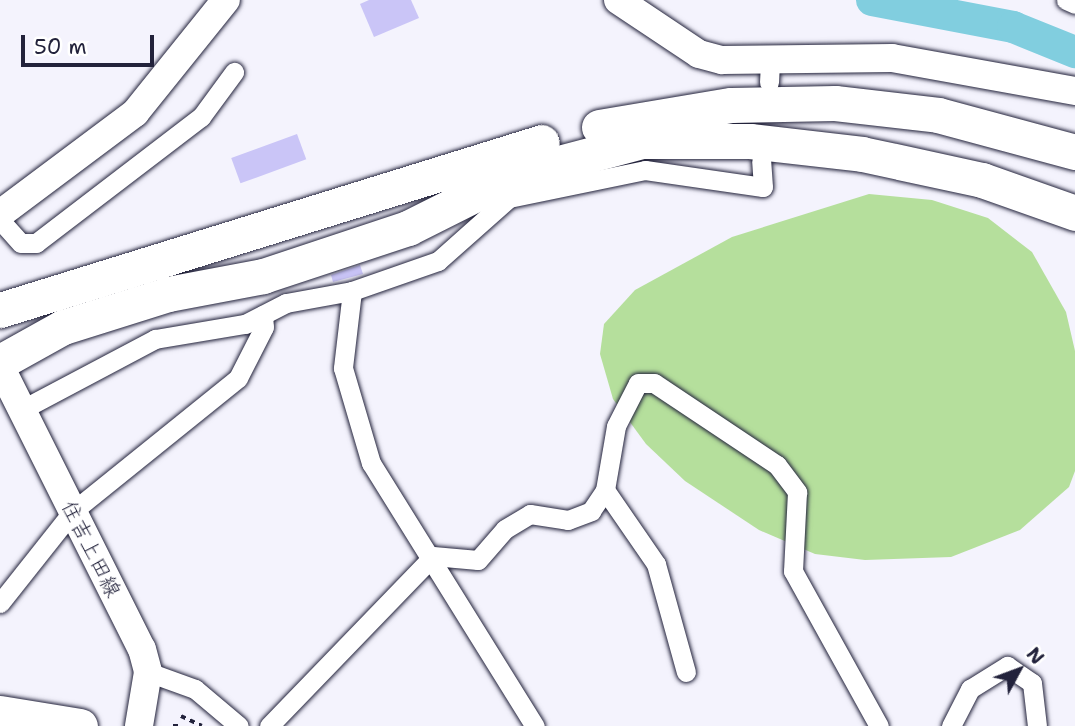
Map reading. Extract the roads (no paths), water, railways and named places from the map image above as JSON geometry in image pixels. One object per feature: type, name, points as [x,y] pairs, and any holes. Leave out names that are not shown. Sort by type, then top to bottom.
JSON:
[{"type":"highway","points":[[0,310],[566,135],[674,111],[783,103],[889,108],[990,127],[1075,152]]},
{"type":"highway","points":[[2,363],[63,327],[168,294],[263,276],[408,228],[524,172],[642,141],[755,129],[870,130],[972,146],[1075,176]]},
{"type":"highway","points":[[642,141],[750,141],[862,154],[982,180],[1075,213]]},
{"type":"highway","points":[[0,713],[80,726]]},
{"type":"street","points":[[0,214],[135,113],[226,0]]},
{"type":"street","points":[[618,0],[699,54],[770,72],[892,58],[1075,91]]},
{"type":"street","points":[[1066,0],[1075,4]]},
{"type":"street","points":[[0,220],[21,243],[36,243],[201,117],[234,72]]},
{"type":"street","points":[[21,410],[155,339],[245,324],[286,303],[352,291],[438,261],[509,198],[645,170],[763,187],[761,160]]},
{"type":"street","points":[[352,291],[344,368],[354,414],[403,521],[433,556],[536,726]]},
{"type":"street","points":[[0,603],[72,512],[238,378],[264,327],[263,315]]},
{"type":"street","name":"住吉上田線","points":[[2,363],[21,410],[148,672]]},
{"type":"street","points":[[433,556],[478,560],[505,530],[530,514],[568,520],[591,511],[605,490],[616,426],[638,383],[654,383],[777,465],[797,492],[793,571],[879,726]]},
{"type":"street","points":[[605,490],[656,564],[686,672]]},
{"type":"street","points":[[269,726],[433,556]]},
{"type":"street","points":[[951,726],[970,689],[1007,666],[1032,683],[1037,726]]},
{"type":"street","points":[[139,726],[148,672],[195,689],[239,726]]},
{"type":"waterway","points":[[872,0],[1013,27],[1075,52]]}]
